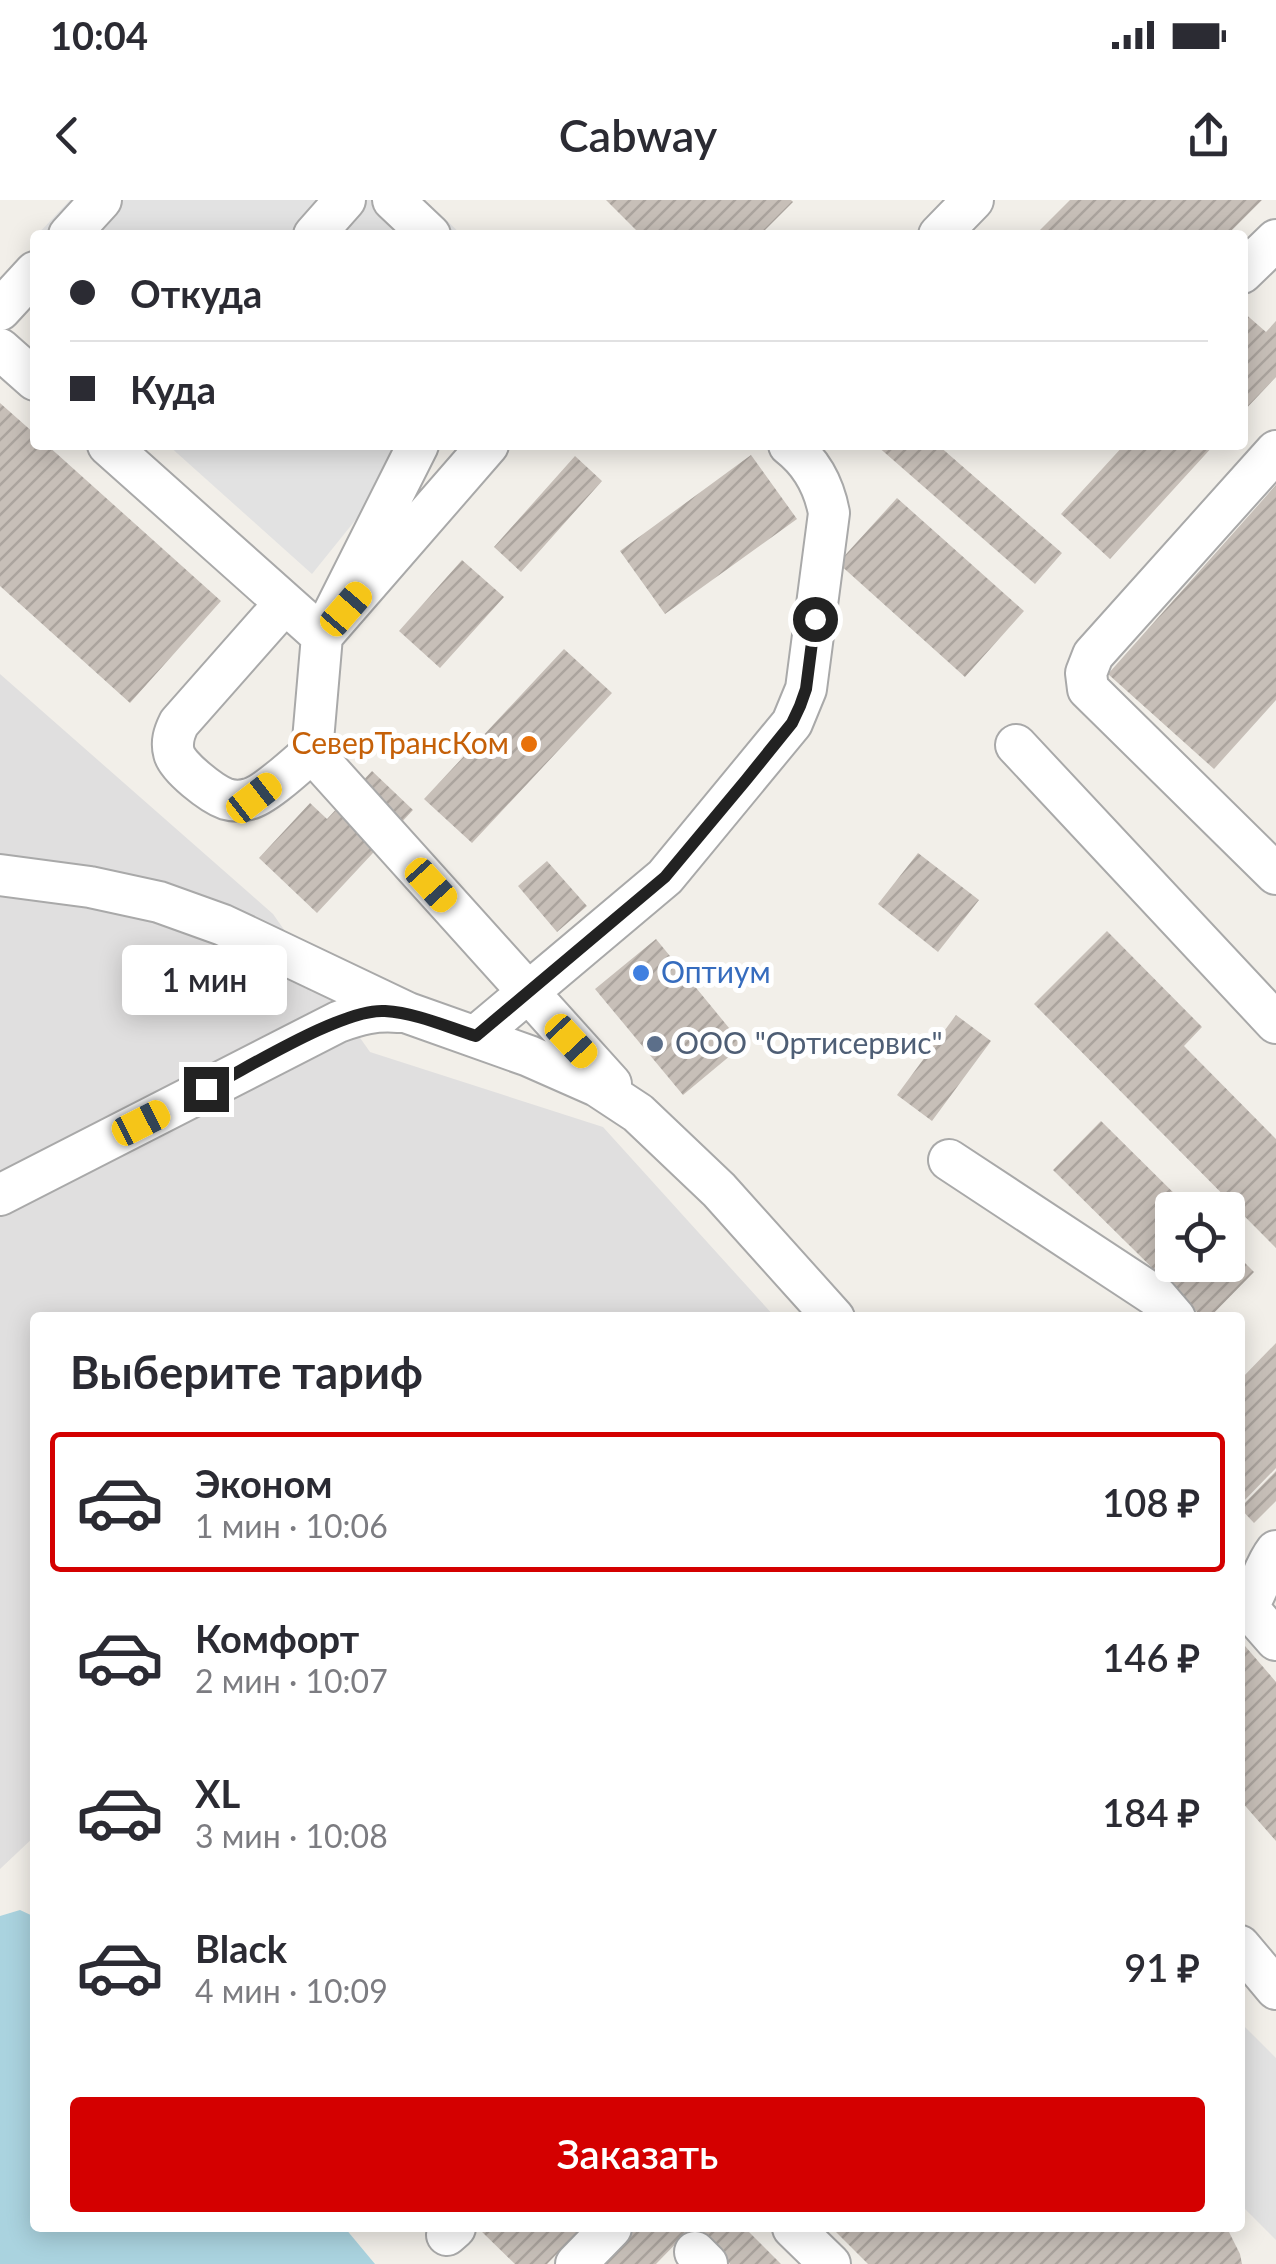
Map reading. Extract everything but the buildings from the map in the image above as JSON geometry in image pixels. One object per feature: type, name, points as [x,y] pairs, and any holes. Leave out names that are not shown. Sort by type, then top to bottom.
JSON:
[{"type":"street","points":[[73,230],[100,200]]},
{"type":"street","points":[[318,230],[345,200]]},
{"type":"street","points":[[393,200],[425,230]]},
{"type":"street","points":[[944,230],[973,200]]},
{"type":"street","points":[[1248,267],[1276,240]]},
{"type":"street","points":[[0,310],[30,277]]},
{"type":"street","points":[[0,348],[30,375]]},
{"type":"street","points":[[119,450],[322,636]]},
{"type":"street","points":[[285,603],[180,723],[173,736],[178,764],[223,798],[254,798],[312,752],[322,636],[415,450]]},
{"type":"street","points":[[322,636],[484,450]]},
{"type":"street","points":[[476,1036],[665,877],[792,723],[806,689],[828,513],[818,478],[793,450]]},
{"type":"street","points":[[1276,450],[1093,655],[1086,673],[1088,689],[1276,874]]},
{"type":"street","points":[[1016,745],[1276,1022]]},
{"type":"street","points":[[312,752],[527,993],[638,1113],[719,1190],[829,1312]]},
{"type":"street","points":[[0,876],[90,887],[158,902],[223,925],[408,1013],[571,1073],[638,1113]]},
{"type":"street","points":[[0,1195],[338,1022],[380,1010],[408,1013]]},
{"type":"street","points":[[949,1160],[1157,1297],[1170,1312]]},
{"type":"street","points":[[1245,1609],[1276,1550]]},
{"type":"street","points":[[1245,1612],[1276,1640]]},
{"type":"street","points":[[1245,1952],[1276,1988]]},
{"type":"street","points":[[576,2264],[607,2232]]},
{"type":"street","points":[[797,2232],[830,2264]]},
{"type":"shaded area","points":[[70,200],[425,200],[457,230],[42,230]]},
{"type":"shaded area","points":[[174,450],[412,450],[312,574]]},
{"type":"shaded area","points":[[0,674],[273,914],[370,1052],[603,1127],[770,1312],[30,1312],[30,1841],[0,1869]]},
{"type":"shaded area","points":[[1245,2027],[1276,2058],[1276,2240],[1245,2209]]},
{"type":"water","points":[[20,1910],[30,1915],[30,2232],[348,2232],[375,2264],[0,2264],[0,1916]]},
{"type":"place","name":"СеверТрансКом","points":[[529,744]]},
{"type":"place","name":"Оптиум","points":[[641,973]]},
{"type":"place","name":"ООО \"Ортисервис\"","points":[[655,1044]]},
{"type":"route","points":[[206,1089],[299,1040],[362,1013],[408,1013],[476,1036],[678,864],[792,723],[806,689],[815,619]]}]
